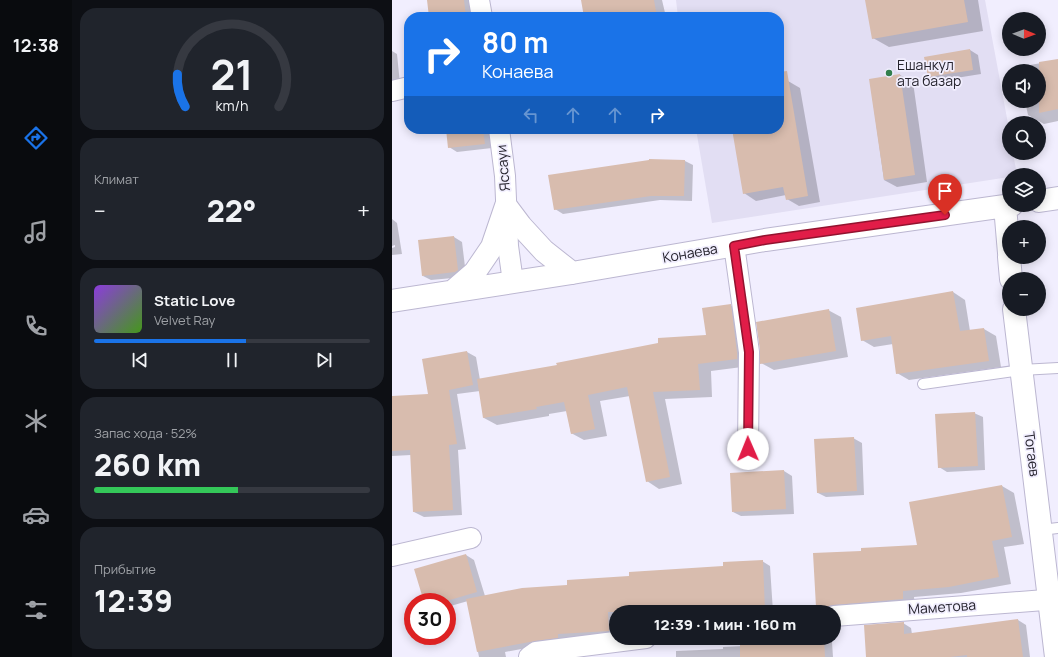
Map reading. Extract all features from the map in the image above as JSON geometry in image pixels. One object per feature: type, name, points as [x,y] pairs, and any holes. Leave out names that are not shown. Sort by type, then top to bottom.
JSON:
[{"type":"main road","points":[[1046,200],[1058,198]]},
{"type":"main road","points":[[506,206],[521,226],[544,251],[572,273]]},
{"type":"main road","points":[[453,292],[475,272],[492,247],[506,206]]},
{"type":"main road","name":"Конаева","points":[[392,301],[572,273],[765,240],[1002,207]]},
{"type":"main road","name":"Тогаев","points":[[1015,316],[1021,370],[1050,529],[1056,657]]},
{"type":"street","points":[[479,0],[481,12]]},
{"type":"street","points":[[392,92],[404,88]]},
{"type":"street","name":"Яссауи","points":[[500,134],[505,176],[508,246],[513,282]]},
{"type":"street","points":[[734,246],[749,352],[748,449]]},
{"type":"street","points":[[392,556],[471,538]]},
{"type":"street","name":"Маметова","points":[[841,615],[1054,599]]},
{"type":"street","points":[[533,655],[609,644]]},
{"type":"lane","points":[[923,384],[1021,370],[1058,368]]},
{"type":"shaded area","name":"Ешанкул ата базар","points":[[676,0],[985,0],[1002,91],[1002,108],[1005,108],[1007,116],[1002,116],[1002,160],[1014,160],[1016,168],[1002,168],[1002,178],[712,223],[697,134],[784,134],[784,12],[677,12]]},
{"type":"building","points":[[427,0],[464,0],[465,12],[428,12]]},
{"type":"building","points":[[581,0],[654,0],[656,12],[583,12]]},
{"type":"building","points":[[865,0],[964,0],[968,22],[872,39]]},
{"type":"building","points":[[970,49],[973,70],[928,77],[924,57]]},
{"type":"building","points":[[1058,59],[1058,109],[1039,113],[1039,108],[1046,108],[1046,64],[1039,64],[1039,62]]},
{"type":"building","points":[[784,71],[787,71],[808,196],[786,200],[783,187],[743,194],[733,134],[784,134]]},
{"type":"building","points":[[900,74],[915,175],[884,180],[869,79]]},
{"type":"building","points":[[447,134],[484,134],[485,144],[448,148]]},
{"type":"building","points":[[649,159],[685,160],[684,196],[651,196],[554,210],[548,175]]},
{"type":"building","points":[[454,236],[458,270],[455,272],[422,276],[418,240]]},
{"type":"building","points":[[953,291],[960,331],[984,328],[989,361],[896,374],[891,336],[861,341],[856,308]]},
{"type":"building","points":[[731,304],[737,359],[698,364],[700,390],[653,392],[670,477],[646,482],[627,387],[588,395],[595,429],[571,434],[564,402],[536,407],[537,409],[483,418],[477,379],[557,365],[556,363],[658,343],[658,338],[706,335],[702,308]]},
{"type":"building","points":[[829,309],[836,351],[760,364],[760,350],[756,322]]},
{"type":"building","points":[[467,351],[473,385],[449,390],[457,444],[449,445],[453,510],[413,512],[410,450],[392,451],[392,396],[428,394],[422,359]]},
{"type":"building","points":[[975,412],[978,466],[938,468],[935,414]]},
{"type":"building","points":[[854,437],[857,491],[817,493],[814,439]]},
{"type":"building","points":[[784,470],[786,509],[732,512],[730,473]]},
{"type":"building","points":[[1002,485],[1012,537],[992,541],[999,577],[949,587],[903,591],[903,599],[816,605],[813,553],[861,551],[861,548],[917,545],[909,502]]},
{"type":"building","points":[[466,554],[477,592],[456,598],[456,593],[421,593],[414,569]]},
{"type":"building","points":[[763,560],[765,605],[609,605],[609,631],[558,634],[558,638],[477,652],[466,599],[522,588],[567,585],[567,580],[629,576],[629,572],[723,566],[723,562]]},
{"type":"building","points":[[1018,619],[1023,657],[967,657],[967,655],[950,657],[866,657],[864,625],[904,622],[904,634]]},
{"type":"building","points":[[740,645],[824,645],[825,657],[740,657]]},
{"type":"place","name":"Ешанкул ата базар","points":[[889,73]]},
{"type":"route","points":[[748,449],[749,352],[734,246],[765,240],[945,215]]}]
